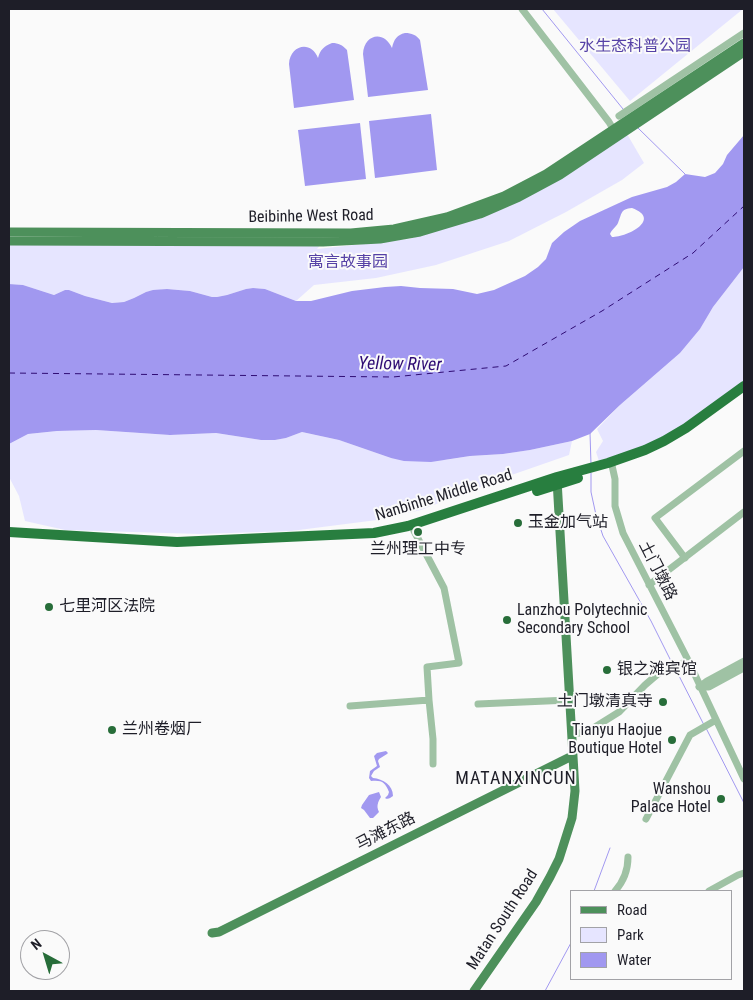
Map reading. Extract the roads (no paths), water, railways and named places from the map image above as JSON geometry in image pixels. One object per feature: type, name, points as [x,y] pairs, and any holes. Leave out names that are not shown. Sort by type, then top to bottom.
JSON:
[{"type":"highway","name":"Nanbinhe Middle Road","points":[[612,464],[664,441],[686,428],[744,386]]},
{"type":"highway","name":"Nanbinhe Middle Road","points":[[9,532],[177,542],[374,533],[408,526],[612,464],[648,456],[690,434],[744,394]]},
{"type":"highway","name":"Nanbinhe Middle Road","points":[[9,537],[177,549],[375,540],[414,531],[557,481]]},
{"type":"main road","name":"Beibinhe West Road","points":[[634,116],[744,43]]},
{"type":"main road","name":"Beibinhe West Road","points":[[9,240],[323,242],[380,239],[420,232],[480,214],[520,197],[560,175],[616,133],[624,122],[744,52]]},
{"type":"main road","name":"Beibinhe West Road","points":[[9,232],[351,233],[394,229],[447,217],[504,196],[616,133]]},
{"type":"main road","name":"Matan South Road","points":[[474,991],[536,902],[559,859],[572,818],[575,791],[557,481]]},
{"type":"main road","name":"马滩东路","points":[[212,934],[228,928],[572,756]]},
{"type":"street","points":[[522,9],[610,122],[616,133]]},
{"type":"street","points":[[624,122],[744,33]]},
{"type":"street","points":[[685,558],[655,518],[744,451]]},
{"type":"street","name":"土门墩路","points":[[612,464],[615,479],[615,506],[623,533],[688,660],[699,687],[744,777]]},
{"type":"street","points":[[649,585],[744,512]]},
{"type":"street","points":[[414,531],[444,588],[459,663],[427,667],[433,739],[433,764]]},
{"type":"street","points":[[572,734],[588,732],[620,712],[645,684],[659,673],[674,668],[688,660]]},
{"type":"street","points":[[699,687],[744,661]]},
{"type":"street","points":[[699,687],[709,687],[744,668]]},
{"type":"street","points":[[350,706],[429,700]]},
{"type":"street","points":[[478,704],[569,700]]},
{"type":"street","points":[[646,819],[690,734],[716,720]]},
{"type":"street","points":[[616,890],[622,883],[628,868],[628,857]]},
{"type":"street","points":[[711,890],[744,873]]},
{"type":"water","points":[[405,33],[410,33],[420,40],[428,90],[368,97],[363,54],[364,47],[371,39],[380,37],[388,42],[392,48],[396,38]]},
{"type":"water","points":[[332,43],[337,43],[347,50],[354,100],[294,108],[290,58],[297,49],[306,47],[315,52],[318,58],[323,49]]},
{"type":"water","points":[[431,114],[437,170],[375,178],[369,121]]},
{"type":"water","points":[[360,123],[366,179],[305,186],[298,130]]},
{"type":"water","name":"Yellow River","points":[[744,135],[744,267],[713,307],[700,329],[680,353],[590,434],[572,441],[530,450],[431,462],[404,461],[391,458],[339,440],[302,432],[286,438],[261,440],[216,433],[170,435],[96,430],[57,431],[28,434],[9,444],[9,284],[23,285],[54,295],[69,290],[112,303],[124,302],[153,290],[167,289],[190,291],[217,297],[246,289],[265,289],[296,301],[311,301],[352,291],[401,286],[453,289],[477,294],[494,290],[525,276],[538,267],[546,259],[552,243],[580,221],[632,197],[667,187],[685,174],[705,177],[715,173],[723,164],[727,155]],"holes":[[[632,208],[640,212],[644,217],[639,227],[626,234],[612,237],[610,234],[618,223],[623,211]]]},
{"type":"water","points":[[386,751],[388,753],[378,761],[380,767],[371,776],[384,781],[389,786],[393,796],[387,799],[385,798],[389,792],[386,786],[380,781],[371,781],[369,778],[370,771],[377,766],[374,756],[377,753]]},
{"type":"water","points":[[379,792],[381,797],[378,804],[379,812],[373,818],[370,818],[361,808],[362,805],[369,795]]},
{"type":"waterway","points":[[542,9],[623,109]]},
{"type":"waterway","points":[[638,128],[685,174]]},
{"type":"waterway","points":[[590,433],[591,464]]},
{"type":"waterway","points":[[591,473],[591,492],[603,536],[651,621],[673,665]]},
{"type":"waterway","points":[[676,670],[704,725]]},
{"type":"waterway","points":[[706,728],[744,803]]},
{"type":"waterway","points":[[594,890],[610,848]]},
{"type":"waterway","points":[[545,991],[570,945]]},
{"type":"place","name":"玉金加气站","points":[[518,523]]},
{"type":"place","name":"兰州理工中专","points":[[418,532]]},
{"type":"place","name":"七里河区法院","points":[[49,607]]},
{"type":"place","name":"Lanzhou Polytechnic Secondary School","points":[[507,620]]},
{"type":"place","name":"银之滩宾馆","points":[[607,670]]},
{"type":"place","name":"土门墩清真寺","points":[[663,702]]},
{"type":"place","name":"兰州卷烟厂","points":[[112,730]]},
{"type":"place","name":"Tianyu Haojue Boutique Hotel","points":[[672,740]]},
{"type":"place","name":"Wanshou Palace Hotel","points":[[721,799]]},
{"type":"district","name":"MATANXINCUN","points":[[516,779]]},
{"type":"park label","name":"水生态科普公园","points":[[635,47]]},
{"type":"park label","name":"寓言故事园","points":[[348,263]]}]
